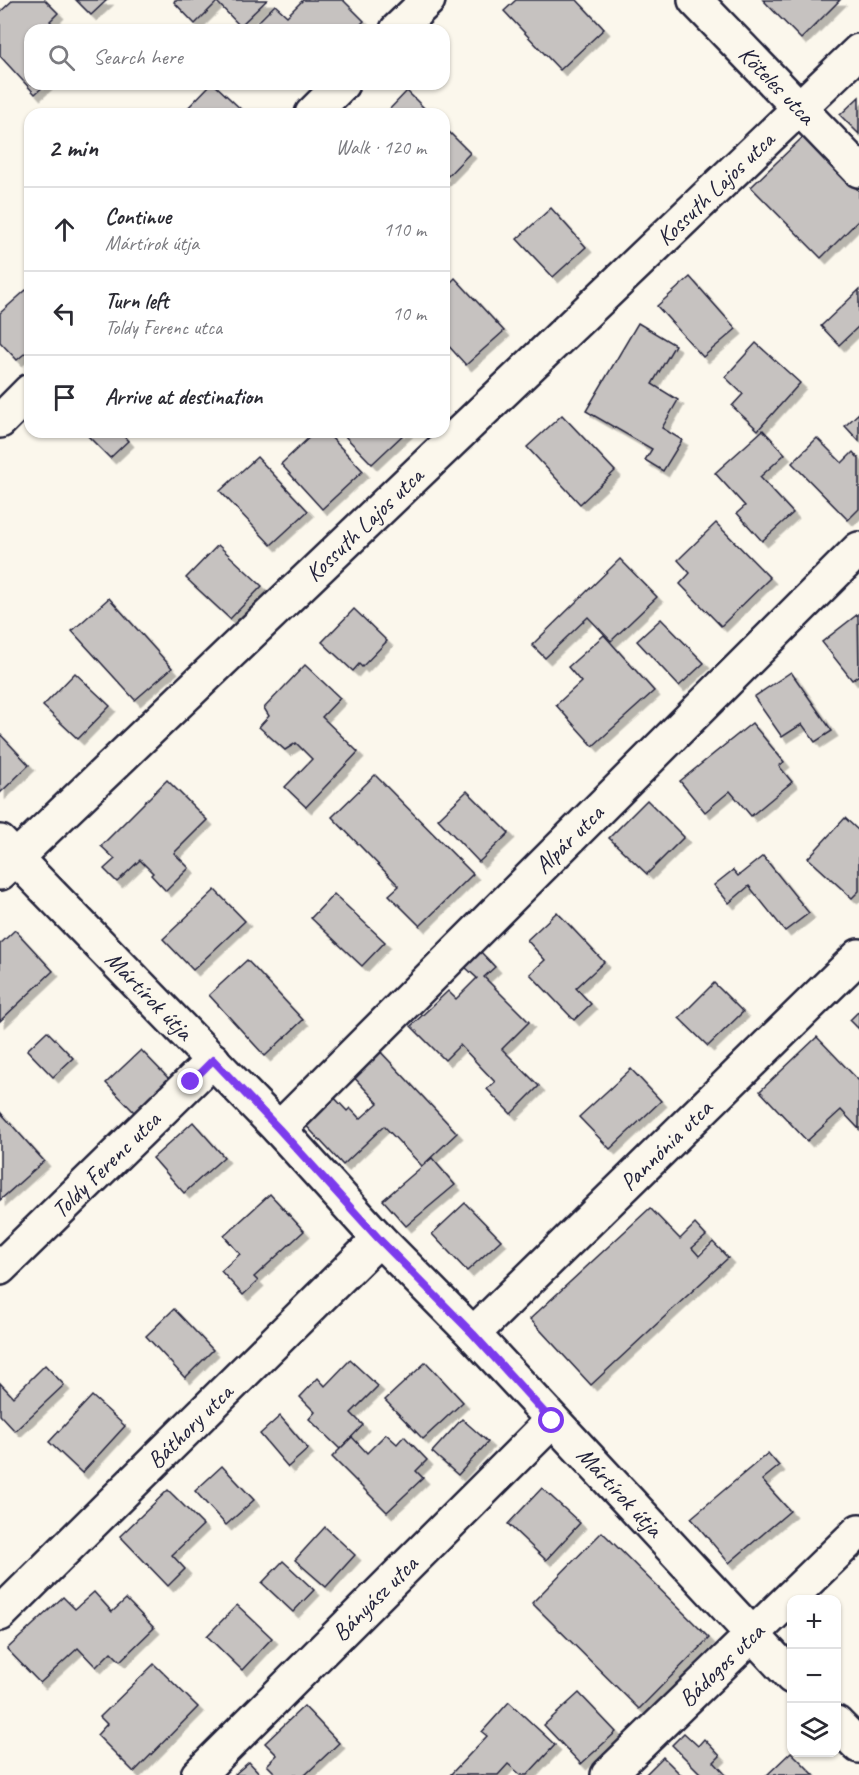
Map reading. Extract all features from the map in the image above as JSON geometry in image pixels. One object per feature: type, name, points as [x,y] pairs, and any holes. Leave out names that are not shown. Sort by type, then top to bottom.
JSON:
[{"type":"street","points":[[403,24],[428,0]]},
{"type":"street","name":"Köteles utca","points":[[695,0],[859,170]]},
{"type":"street","name":"Kossuth Lajos utca","points":[[5,858],[859,51]]},
{"type":"street","points":[[318,108],[336,90]]},
{"type":"street","points":[[0,421],[24,397]]},
{"type":"street","name":"Alpár utca","points":[[279,1129],[859,549]]},
{"type":"street","name":"Mártírok útja","points":[[5,858],[213,1060],[379,1239],[473,1334],[787,1672]]},
{"type":"street","name":"Pannónia utca","points":[[473,1334],[859,956]]},
{"type":"street","name":"Toldy Ferenc utca","points":[[0,1268],[213,1060]]},
{"type":"street","name":"Báthory utca","points":[[0,1614],[379,1239]]},
{"type":"street","name":"Bányász utca","points":[[198,1775],[552,1421]]},
{"type":"street","name":"Bádogos utca","points":[[608,1775],[859,1531]]},
{"type":"street","points":[[841,1727],[859,1746]]},
{"type":"building","points":[[13,0],[45,0],[58,13],[50,21],[53,24],[24,24],[24,82],[0,56],[0,12]]},
{"type":"building","points":[[76,0],[107,0],[91,15]]},
{"type":"building","points":[[175,0],[267,0],[242,24],[238,24],[217,2],[195,24],[174,2]]},
{"type":"building","points":[[303,0],[343,0],[364,21],[361,24],[260,24],[258,22],[275,5],[287,16]]},
{"type":"building","points":[[516,0],[577,0],[604,29],[560,70],[504,11]]},
{"type":"building","points":[[763,0],[840,0],[801,39]]},
{"type":"building","points":[[205,90],[220,90],[240,108],[188,108]]},
{"type":"building","points":[[407,91],[424,108],[391,108]]},
{"type":"building","points":[[859,97],[859,134],[840,115]]},
{"type":"building","points":[[450,133],[470,153],[450,174]]},
{"type":"building","points":[[804,136],[859,191],[859,220],[821,258],[751,187]]},
{"type":"building","points":[[551,208],[586,247],[553,277],[517,239]]},
{"type":"building","points":[[690,277],[736,329],[703,357],[657,306]]},
{"type":"building","points":[[455,278],[504,331],[466,365],[450,348],[450,283]]},
{"type":"building","points":[[859,290],[859,326],[839,345],[821,326]]},
{"type":"building","points":[[24,292],[24,354],[17,360],[0,342],[0,313]]},
{"type":"building","points":[[638,323],[675,345],[652,384],[678,400],[662,428],[682,440],[663,471],[645,460],[652,449],[586,411]]},
{"type":"building","points":[[756,343],[800,383],[758,430],[732,406],[743,394],[725,377]]},
{"type":"building","points":[[859,413],[859,441],[845,426]]},
{"type":"building","points":[[562,415],[615,471],[580,504],[527,447]]},
{"type":"building","points":[[763,430],[785,454],[760,477],[793,513],[762,541],[737,513],[745,506],[715,473]]},
{"type":"building","points":[[90,438],[125,438],[128,441],[110,458]]},
{"type":"building","points":[[309,438],[332,438],[363,471],[322,509],[281,464]]},
{"type":"building","points":[[347,438],[400,438],[372,464]]},
{"type":"building","points":[[817,438],[842,463],[853,452],[859,459],[859,509],[848,520],[792,463]]},
{"type":"building","points":[[257,457],[308,511],[271,545],[220,491]]},
{"type":"building","points":[[716,523],[770,578],[721,626],[680,584],[690,573],[678,560]]},
{"type":"building","points":[[218,545],[262,586],[230,619],[186,578]]},
{"type":"building","points":[[620,559],[657,597],[611,641],[588,617],[545,658],[532,645]]},
{"type":"building","points":[[109,598],[172,668],[135,700],[72,631]]},
{"type":"building","points":[[354,609],[387,641],[362,667],[359,664],[353,671],[322,642]]},
{"type":"building","points":[[858,614],[859,675],[852,680],[822,642]]},
{"type":"building","points":[[661,619],[704,663],[679,686],[637,641]]},
{"type":"building","points":[[604,635],[654,691],[593,746],[556,705],[581,682],[568,667]]},
{"type":"building","points":[[305,665],[340,698],[322,717],[358,752],[306,807],[285,787],[312,759],[296,743],[285,750],[259,727],[269,716],[264,708]]},
{"type":"building","points":[[791,672],[832,731],[815,742],[802,724],[782,737],[754,697]]},
{"type":"building","points":[[75,673],[110,706],[78,739],[43,706]]},
{"type":"building","points":[[752,723],[784,762],[779,766],[792,782],[751,816],[730,791],[705,812],[680,781]]},
{"type":"building","points":[[0,734],[29,765],[0,793]]},
{"type":"building","points":[[375,775],[473,874],[420,926],[389,895],[399,886],[332,817]]},
{"type":"building","points":[[167,780],[207,820],[174,853],[189,868],[166,891],[140,860],[117,882],[104,869],[115,859],[101,846]]},
{"type":"building","points":[[467,791],[509,833],[479,862],[438,819]]},
{"type":"building","points":[[647,800],[684,837],[647,874],[609,838]]},
{"type":"building","points":[[845,818],[859,831],[859,891],[852,898],[808,858]]},
{"type":"building","points":[[763,856],[809,913],[785,931],[749,886],[729,903],[714,885],[733,870],[738,876]]},
{"type":"building","points":[[215,890],[245,921],[193,970],[163,939]]},
{"type":"building","points":[[334,894],[385,942],[362,966],[311,918]]},
{"type":"building","points":[[557,912],[604,962],[576,988],[591,1004],[574,1020],[530,974],[545,960],[527,940]]},
{"type":"building","points":[[15,930],[53,971],[0,1021],[0,944]]},
{"type":"building","points":[[481,952],[495,967],[484,977],[529,1022],[502,1049],[539,1086],[511,1114],[487,1089],[495,1082],[460,1045],[445,1060],[411,1026],[448,991],[456,999],[477,978],[465,967]]},
{"type":"building","points":[[247,960],[303,1020],[265,1056],[209,995]]},
{"type":"building","points":[[714,983],[743,1012],[708,1046],[679,1018]]},
{"type":"building","points":[[859,1011],[859,1029],[850,1020]]},
{"type":"building","points":[[47,1031],[73,1058],[53,1077],[27,1050]]},
{"type":"building","points":[[817,1037],[859,1081],[859,1129],[841,1110],[807,1141],[760,1091]]},
{"type":"building","points":[[376,1047],[457,1133],[422,1166],[384,1126],[343,1165],[299,1118],[328,1091],[347,1111],[350,1108],[360,1119],[378,1103],[349,1072]]},
{"type":"building","points":[[141,1050],[170,1080],[135,1113],[106,1083]]},
{"type":"building","points":[[631,1069],[661,1101],[610,1149],[579,1117]]},
{"type":"building","points":[[0,1112],[44,1161],[0,1200]]},
{"type":"building","points":[[193,1122],[224,1157],[184,1193],[153,1158]]},
{"type":"building","points":[[432,1158],[455,1185],[406,1226],[383,1200]]},
{"type":"building","points":[[270,1194],[304,1231],[254,1277],[258,1281],[243,1295],[221,1271],[240,1254],[224,1236]]},
{"type":"building","points":[[465,1203],[501,1240],[467,1271],[432,1234]]},
{"type":"building","points":[[650,1208],[680,1239],[695,1224],[706,1236],[692,1248],[699,1256],[713,1242],[728,1258],[591,1385],[530,1319]]},
{"type":"building","points":[[174,1309],[213,1350],[185,1378],[146,1336]]},
{"type":"building","points":[[350,1360],[378,1386],[351,1413],[363,1425],[340,1449],[309,1419],[315,1412],[300,1397],[318,1378],[325,1386]]},
{"type":"building","points":[[426,1362],[463,1402],[423,1439],[385,1400]]},
{"type":"building","points":[[45,1365],[64,1385],[15,1431],[0,1415],[0,1383],[13,1397]]},
{"type":"building","points":[[92,1396],[125,1426],[82,1473],[49,1442]]},
{"type":"building","points":[[280,1416],[308,1449],[288,1467],[260,1434]]},
{"type":"building","points":[[462,1419],[488,1442],[458,1475],[432,1452]]},
{"type":"building","points":[[386,1434],[397,1444],[404,1436],[427,1460],[416,1471],[423,1478],[387,1512],[332,1457],[352,1437],[367,1453]]},
{"type":"building","points":[[768,1453],[779,1466],[762,1480],[790,1511],[729,1563],[691,1518]]},
{"type":"building","points":[[222,1466],[254,1500],[226,1525],[195,1491]]},
{"type":"building","points":[[542,1488],[580,1523],[546,1560],[508,1524]]},
{"type":"building","points":[[168,1490],[203,1525],[172,1555],[185,1569],[168,1586],[120,1536]]},
{"type":"building","points":[[325,1527],[355,1555],[326,1587],[295,1560]]},
{"type":"building","points":[[602,1532],[709,1638],[639,1709],[532,1603]]},
{"type":"building","points":[[283,1561],[314,1590],[293,1612],[262,1583]]},
{"type":"building","points":[[94,1592],[112,1612],[126,1599],[154,1628],[120,1661],[111,1652],[96,1667],[78,1648],[40,1683],[7,1649],[63,1597],[75,1609]]},
{"type":"building","points":[[237,1605],[272,1638],[242,1670],[207,1636]]},
{"type":"building","points":[[154,1664],[198,1707],[134,1772],[97,1735],[107,1724],[100,1717]]},
{"type":"building","points":[[579,1693],[616,1732],[581,1764],[544,1725]]},
{"type":"building","points":[[509,1702],[555,1745],[527,1775],[521,1775],[508,1764],[498,1775],[450,1775],[487,1736],[482,1732]]},
{"type":"building","points":[[304,1706],[339,1743],[305,1775],[277,1775],[267,1765],[277,1755],[265,1743]]},
{"type":"building","points":[[684,1733],[698,1746],[704,1739],[720,1756],[714,1762],[725,1774],[702,1775],[672,1745]]},
{"type":"building","points":[[787,1756],[796,1757],[814,1775],[767,1775]]},
{"type":"building","points":[[663,1757],[681,1775],[645,1775]]},
{"type":"building","points":[[249,1762],[261,1775],[234,1775]]},
{"type":"route","points":[[191,1082],[213,1060],[379,1239],[473,1334],[552,1421]]}]
